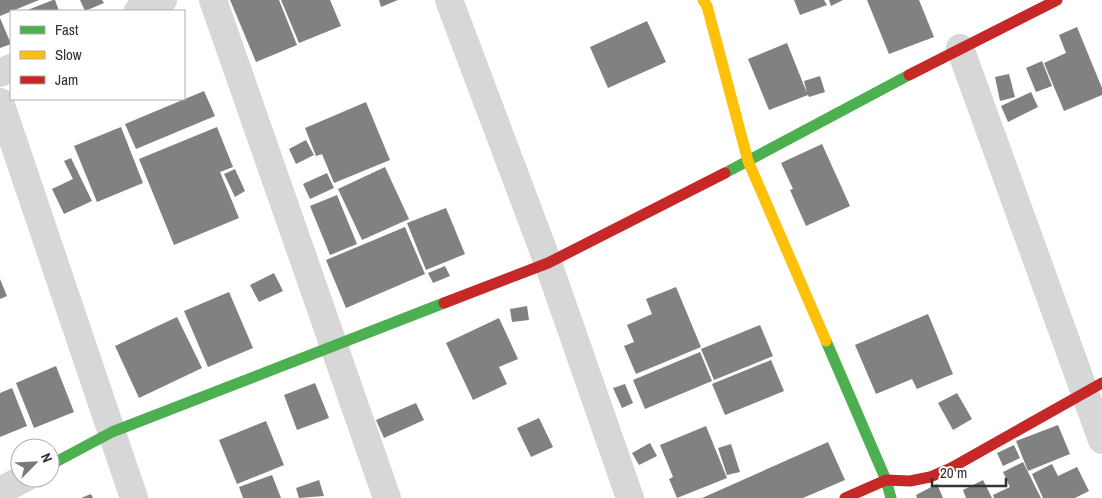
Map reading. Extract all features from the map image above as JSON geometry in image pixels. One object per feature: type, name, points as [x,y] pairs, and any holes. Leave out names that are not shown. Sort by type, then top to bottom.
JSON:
[{"type":"street","points":[[140,10],[163,0]]},
{"type":"street","points":[[213,0],[387,498]]},
{"type":"street","points":[[449,0],[548,263],[630,498]]},
{"type":"street","points":[[703,0],[707,6],[748,160],[886,480],[891,498]]},
{"type":"street","points":[[60,460],[112,432],[334,348],[548,263],[960,48],[1057,0]]},
{"type":"street","points":[[960,48],[1094,387],[1102,440]]},
{"type":"street","points":[[0,102],[134,498]]},
{"type":"street","points":[[845,498],[886,480],[910,481],[930,477],[951,468],[1094,387]]},
{"type":"building","points":[[0,0],[39,0],[15,10],[10,10],[10,12],[0,16]]},
{"type":"building","points":[[55,0],[59,10],[28,10]]},
{"type":"building","points":[[80,0],[102,0],[104,3],[87,10],[85,10]]},
{"type":"building","points":[[230,0],[279,0],[297,45],[256,62]]},
{"type":"building","points":[[281,0],[330,0],[341,26],[299,43]]},
{"type":"building","points":[[379,0],[398,0],[381,7]]},
{"type":"building","points":[[794,0],[824,0],[827,5],[800,15]]},
{"type":"building","points":[[829,0],[843,0],[831,6]]},
{"type":"building","points":[[867,0],[919,0],[934,37],[889,54]]},
{"type":"building","points":[[0,18],[10,44],[0,48]]},
{"type":"building","points":[[647,21],[666,62],[608,88],[590,47]]},
{"type":"building","points":[[1077,27],[1102,88],[1102,95],[1064,111],[1044,63],[1066,53],[1059,35]]},
{"type":"building","points":[[787,43],[807,93],[804,81],[820,76],[825,92],[809,97],[808,95],[769,110],[748,59]]},
{"type":"building","points":[[1042,61],[1052,86],[1036,92],[1026,68]]},
{"type":"building","points":[[1009,74],[1015,97],[1000,101],[995,77]]},
{"type":"building","points":[[204,91],[215,116],[136,149],[125,124]]},
{"type":"building","points":[[1031,92],[1038,107],[1008,122],[1001,106]]},
{"type":"building","points":[[366,102],[390,160],[334,183],[322,154],[316,156],[305,128]]},
{"type":"building","points":[[121,127],[143,183],[97,202],[74,146]]},
{"type":"building","points":[[217,127],[233,167],[220,172],[239,218],[174,245],[139,159]]},
{"type":"building","points":[[306,140],[314,155],[296,164],[289,149]]},
{"type":"building","points":[[822,144],[850,206],[806,226],[790,190],[793,189],[781,163]]},
{"type":"building","points":[[71,158],[92,201],[64,214],[52,189],[73,179],[64,161]]},
{"type":"building","points":[[385,167],[409,219],[362,240],[338,189]]},
{"type":"building","points":[[235,169],[245,191],[235,197],[224,174]]},
{"type":"building","points":[[327,173],[334,188],[310,199],[303,184]]},
{"type":"building","points":[[337,195],[357,244],[330,255],[310,206]]},
{"type":"building","points":[[446,208],[465,254],[426,270],[407,223]]},
{"type":"building","points":[[405,227],[425,274],[346,308],[326,260]]},
{"type":"building","points":[[445,266],[450,276],[433,283],[428,273]]},
{"type":"building","points":[[274,273],[283,291],[259,302],[250,285]]},
{"type":"building","points":[[0,279],[7,296],[0,299]]},
{"type":"building","points":[[676,287],[701,347],[636,374],[624,346],[634,342],[627,325],[652,314],[646,299]]},
{"type":"building","points":[[229,292],[253,348],[208,367],[184,311]]},
{"type":"building","points":[[527,306],[529,320],[512,322],[510,309]]},
{"type":"building","points":[[928,314],[953,374],[917,389],[912,379],[876,394],[855,345]]},
{"type":"building","points":[[177,317],[202,368],[139,398],[115,346]]},
{"type":"building","points":[[499,318],[518,359],[499,367],[507,384],[473,400],[446,343]]},
{"type":"building","points":[[760,325],[773,356],[714,380],[701,349]]},
{"type":"building","points":[[700,352],[712,381],[645,409],[633,380]]},
{"type":"building","points":[[771,360],[784,391],[725,415],[712,384]]},
{"type":"building","points":[[56,366],[74,412],[34,428],[16,383]]},
{"type":"building","points":[[315,383],[329,418],[297,430],[284,395]]},
{"type":"building","points":[[625,384],[633,403],[622,408],[613,388]]},
{"type":"building","points":[[12,388],[27,426],[0,437],[0,393]]},
{"type":"building","points":[[957,393],[972,419],[953,430],[938,403]]},
{"type":"building","points":[[416,403],[424,420],[384,438],[376,420]]},
{"type":"building","points":[[539,418],[553,447],[531,457],[517,428]]},
{"type":"building","points":[[266,421],[284,465],[237,484],[219,440]]},
{"type":"building","points":[[1058,425],[1070,454],[1028,471],[1016,441]]},
{"type":"building","points":[[706,426],[727,478],[677,498],[669,479],[673,477],[660,445]]},
{"type":"building","points":[[828,442],[845,480],[803,498],[702,498]]},
{"type":"building","points":[[650,443],[657,456],[639,465],[632,453]]},
{"type":"building","points":[[731,444],[740,472],[727,475],[718,448]]},
{"type":"building","points":[[1014,445],[1020,458],[1003,466],[997,453]]},
{"type":"building","points":[[1023,462],[1041,498],[994,498],[993,495],[1010,487],[1003,472]]},
{"type":"building","points":[[1052,464],[1058,476],[1077,467],[1089,491],[1075,498],[1043,498],[1032,474]]},
{"type":"building","points":[[272,475],[281,498],[243,498],[239,487]]},
{"type":"building","points":[[319,480],[324,496],[299,498],[296,488]]},
{"type":"building","points":[[983,480],[992,498],[966,498],[963,490]]},
{"type":"building","points":[[937,484],[943,498],[917,498],[916,495]]},
{"type":"building","points":[[91,494],[93,498],[81,498]]},
{"type":"traffic: fast","points":[[725,173],[909,75]]},
{"type":"traffic: fast","points":[[60,460],[112,432],[444,303]]},
{"type":"traffic: fast","points":[[826,341],[886,480],[891,498]]},
{"type":"traffic: slow","points":[[703,0],[707,6],[748,161],[826,341]]},
{"type":"traffic: jam","points":[[909,75],[1057,0]]},
{"type":"traffic: jam","points":[[444,303],[548,263],[725,173]]},
{"type":"traffic: jam","points":[[845,498],[886,480],[910,481],[930,477],[951,468],[1102,383]]}]
